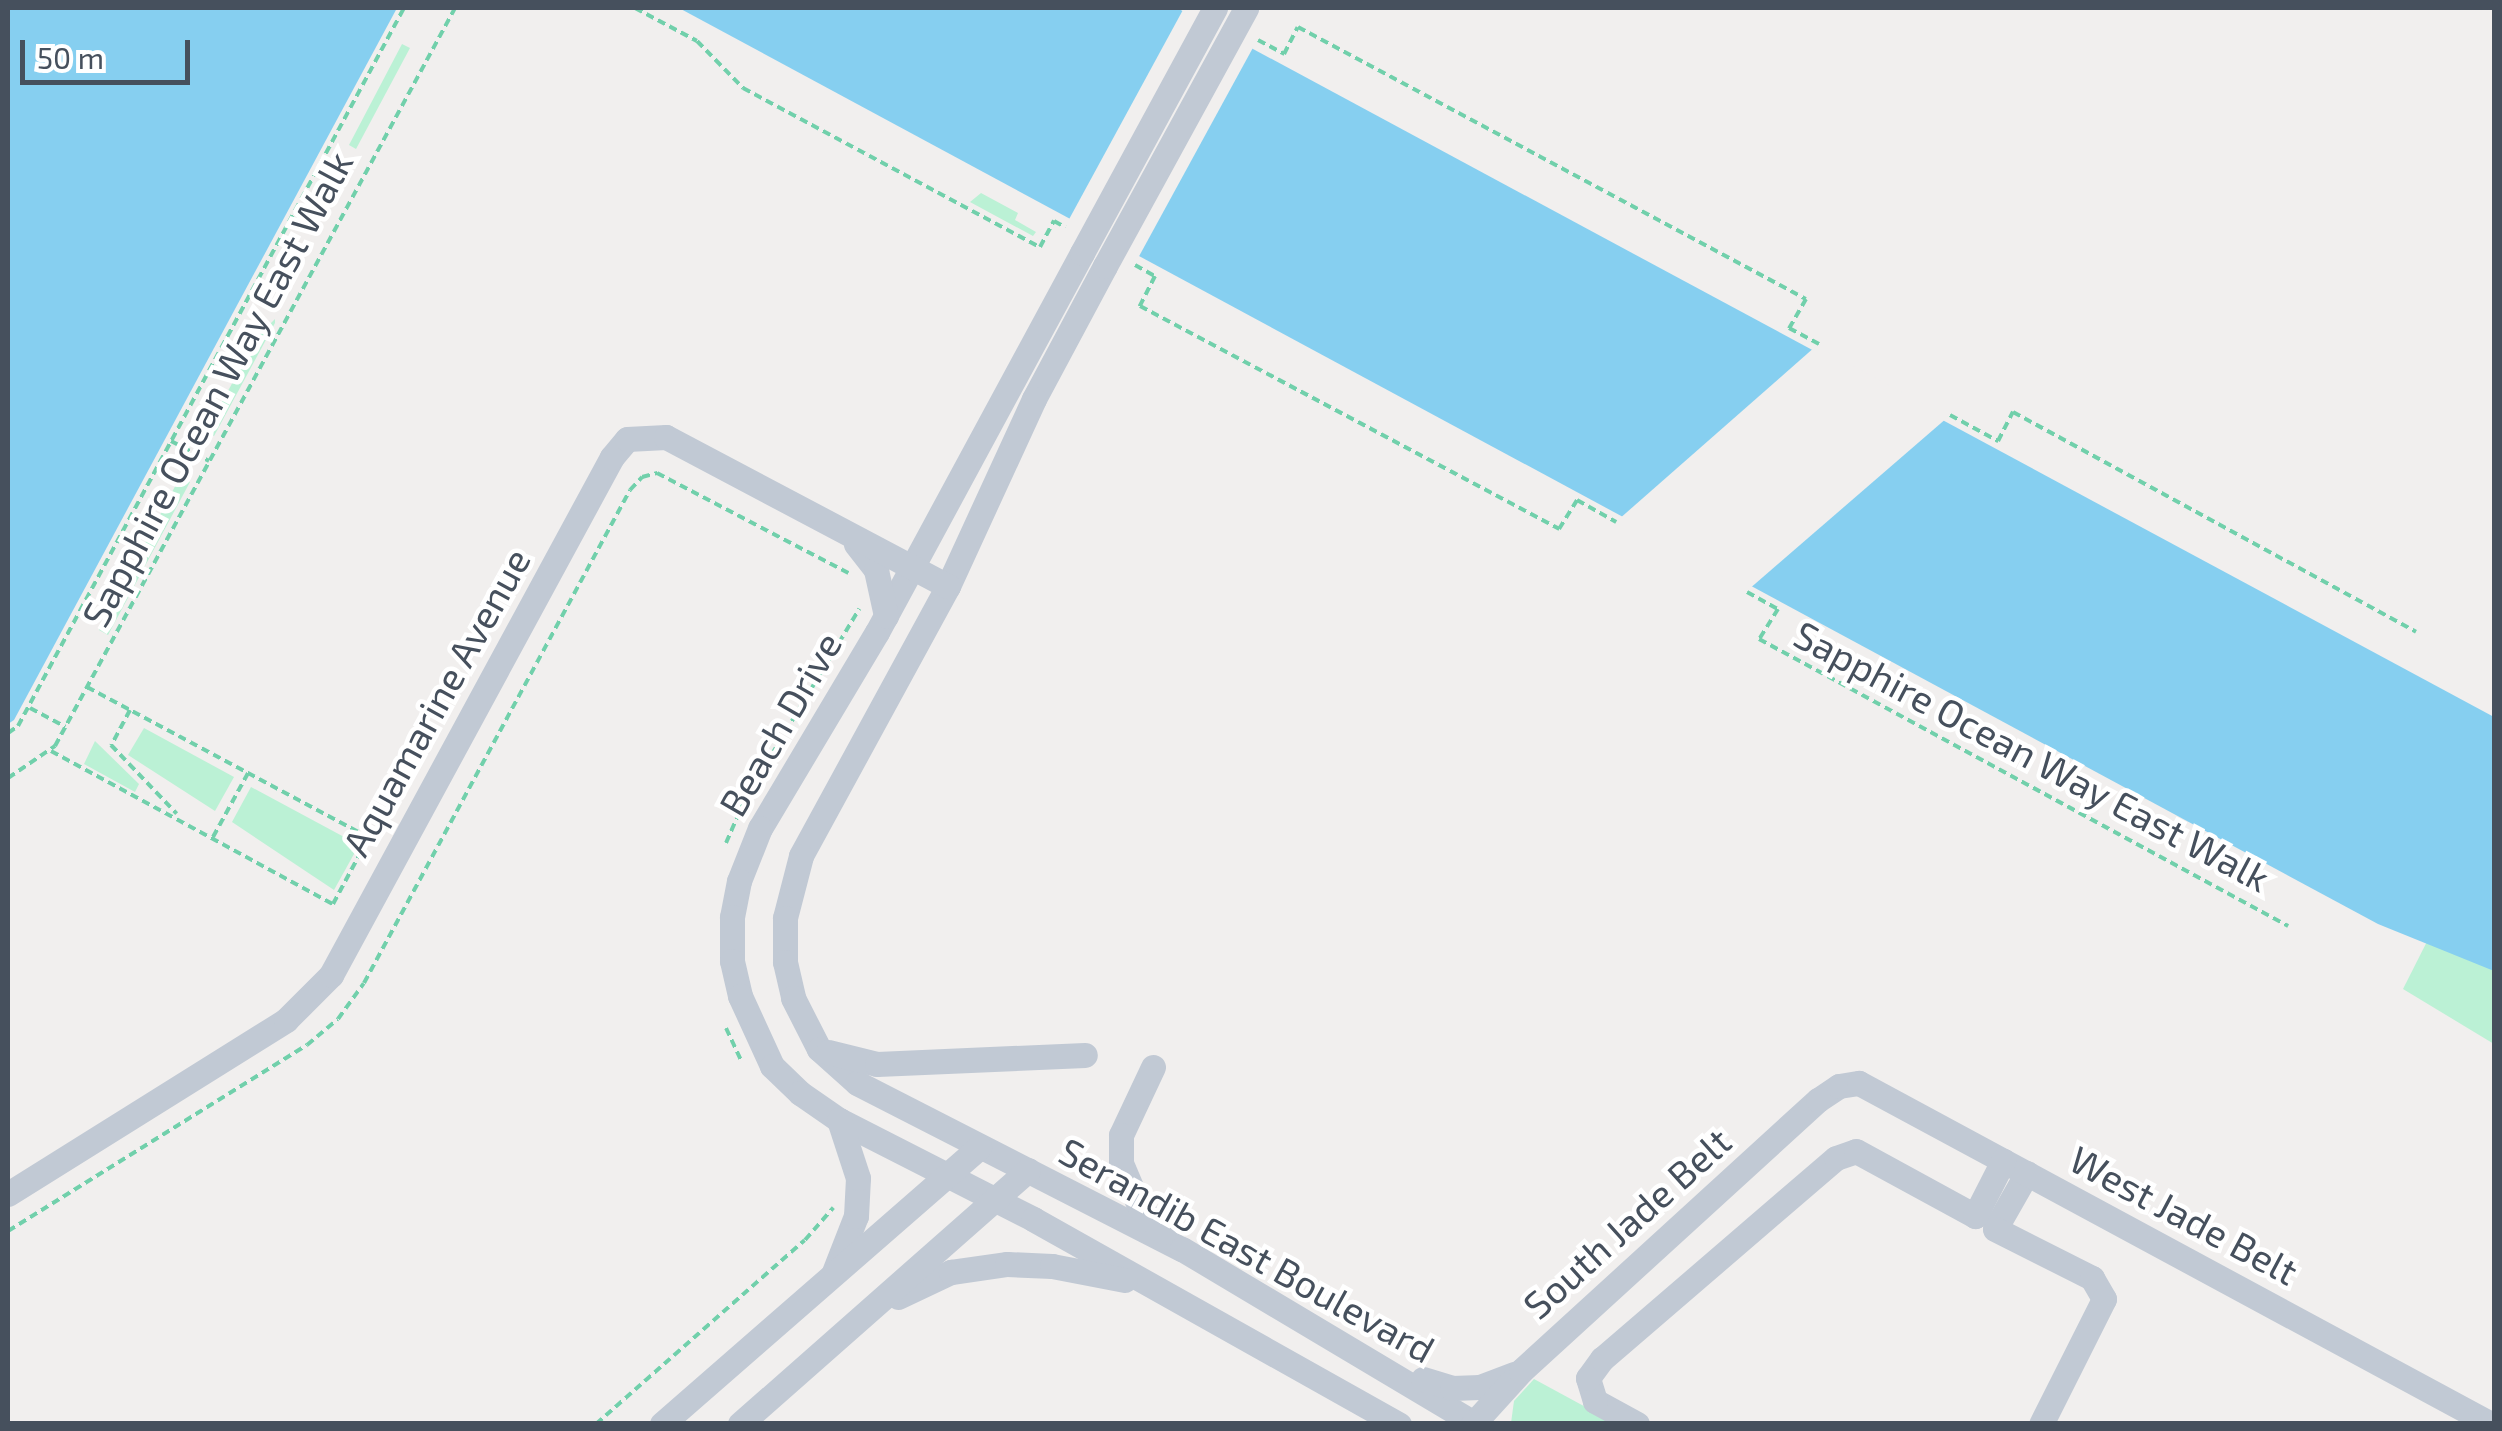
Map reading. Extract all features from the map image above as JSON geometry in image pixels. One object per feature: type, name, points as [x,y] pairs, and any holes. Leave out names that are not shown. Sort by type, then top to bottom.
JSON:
[{"type":"street","name":"Beach Drive","points":[[947,1176],[839,1120],[800,1094],[772,1066],[740,996],[732,960],[732,917],[739,881],[760,828],[886,616],[1216,8]]},
{"type":"street","name":"Beach Drive","points":[[979,1146],[857,1083],[819,1049],[793,998],[785,962],[788,892],[815,826],[948,586],[1028,412],[1246,8]]},
{"type":"street","name":"Aquamarine Avenue","points":[[8,1194],[265,1034],[310,999],[330,974],[612,457],[627,438],[666,437],[948,586]]},
{"type":"street","points":[[844,531],[876,570],[886,616]]},
{"type":"street","points":[[819,1049],[877,1064],[1084,1054]]},
{"type":"street","points":[[1153,1067],[1121,1135],[1121,1163],[1140,1208],[1182,1249]]},
{"type":"street","name":"West Jade Belt","points":[[1838,1086],[1859,1084],[2491,1424]]},
{"type":"street","name":"South Jade Belt","points":[[1474,1423],[1521,1371],[1838,1086]]},
{"type":"street","points":[[829,1280],[856,1216],[858,1178],[839,1120]]},
{"type":"street","points":[[662,1424],[979,1146]]},
{"type":"street","name":"Serandib East Boulevard","points":[[979,1146],[1182,1249],[1390,1369],[1474,1423]]},
{"type":"street","points":[[1637,1424],[1595,1401],[1588,1378],[1602,1359],[1836,1158],[1856,1151],[1975,1216],[2004,1161]]},
{"type":"street","points":[[740,1424],[1028,1170]]},
{"type":"street","points":[[2026,1174],[1995,1228],[2092,1278],[2104,1299],[2041,1424]]},
{"type":"street","name":"Serandib East Boulevard","points":[[947,1176],[1150,1285],[1374,1416],[1399,1424]]},
{"type":"street","points":[[873,1308],[951,1272],[1007,1264],[1052,1266],[1150,1285]]},
{"type":"street","points":[[1390,1369],[1452,1388],[1480,1387],[1521,1371]]},
{"type":"path","name":"Sapphire Ocean Way East Walk","points":[[8,733],[18,726],[404,8]]},
{"type":"path","name":"Sapphire Ocean Way East Walk","points":[[8,778],[51,751],[65,727],[452,8]]},
{"type":"path","points":[[636,8],[698,41],[743,88],[1040,247],[1054,221],[1064,227]]},
{"type":"path","points":[[1258,40],[1284,54],[1298,26],[1771,280],[1806,299],[1789,328],[1819,344]]},
{"type":"path","points":[[1135,265],[1155,276],[1140,306],[1210,344],[1559,529],[1577,500],[1616,522]]},
{"type":"path","points":[[1950,415],[1998,441],[2013,412],[2416,632]]},
{"type":"path","points":[[171,441],[209,461]]},
{"type":"path","points":[[8,1230],[307,1045],[328,1028],[364,982],[630,490],[642,477],[657,474],[859,579]]},
{"type":"path","name":"Sapphire Ocean Way East Walk","points":[[1746,592],[1778,609],[1760,639],[2288,926]]},
{"type":"path","points":[[723,852],[744,799],[861,601]]},
{"type":"path","points":[[87,687],[426,867]]},
{"type":"path","points":[[28,707],[65,727]]},
{"type":"path","points":[[130,710],[111,745],[182,820]]},
{"type":"path","points":[[51,751],[333,904],[369,837]]},
{"type":"path","points":[[213,838],[248,773]]},
{"type":"path","points":[[724,1022],[746,1066]]},
{"type":"path","points":[[596,1424],[806,1240],[834,1206]]},
{"type":"green space","points":[[402,44],[410,48],[356,149],[349,145]]},
{"type":"green space","points":[[981,193],[1018,213],[1015,220],[1036,232],[1033,236],[970,202]]},
{"type":"green space","points":[[275,319],[214,436],[206,431],[258,336]]},
{"type":"green space","points":[[180,477],[190,482],[108,635],[99,630]]},
{"type":"green space","points":[[144,728],[234,777],[215,811],[128,755]]},
{"type":"green space","points":[[95,741],[139,784],[135,792],[84,764]]},
{"type":"green space","points":[[251,787],[359,845],[334,890],[232,822]]},
{"type":"green space","points":[[2494,809],[2494,1044],[2403,989]]},
{"type":"green space","points":[[1534,1379],[1615,1423],[1511,1423],[1514,1401]]},
{"type":"water","points":[[8,8],[397,8],[14,720],[8,724]]},
{"type":"water","points":[[679,8],[1177,8],[2494,717],[2494,971],[2378,924]]},
{"type":"pier","points":[[1184,8],[1255,44],[1137,260],[1067,223]]},
{"type":"pier","points":[[1816,346],[1948,417],[1748,590],[1618,520]]}]
